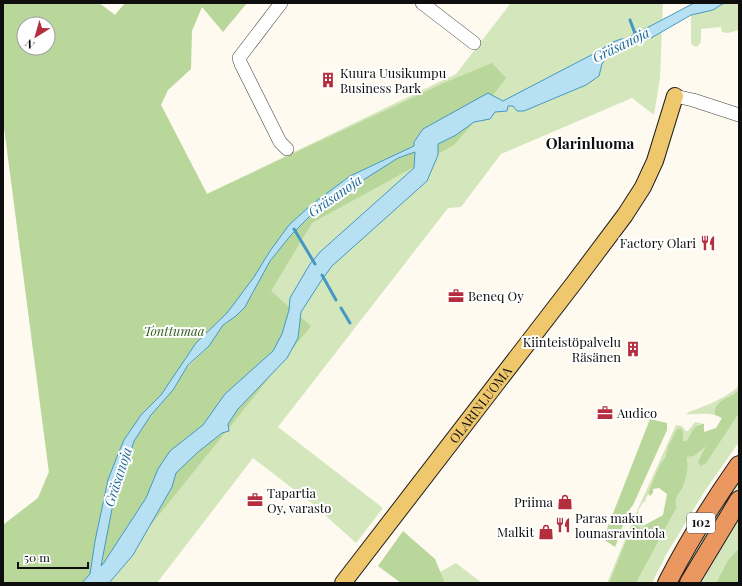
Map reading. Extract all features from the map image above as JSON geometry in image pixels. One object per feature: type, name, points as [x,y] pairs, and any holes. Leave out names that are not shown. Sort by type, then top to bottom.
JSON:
[{"type":"highway","name":"102","points":[[667,583],[696,532],[739,465]]},
{"type":"highway","name":"102","points":[[689,583],[739,500]]},
{"type":"main road","name":"OLARINLUOMA","points":[[343,583],[574,284],[625,215],[643,187],[655,161],[675,96]]},
{"type":"street","points":[[281,3],[239,58],[280,142],[287,149]]},
{"type":"street","points":[[422,3],[474,43]]},
{"type":"street","points":[[675,96],[693,100],[739,115]]},
{"type":"green space","name":"Tonttumaa","points":[[3,3],[99,3],[115,15],[125,3],[161,105],[207,194],[456,74],[511,3],[663,3],[660,78],[654,115],[632,98],[501,154],[461,207],[448,208],[278,427],[383,508],[356,543],[314,505],[253,458],[157,583],[3,583],[3,525],[38,498],[49,472],[3,119]]},
{"type":"green space","points":[[3,3],[99,3],[115,15],[125,3],[247,3],[223,32],[202,7],[192,31],[191,69],[168,90],[161,105],[207,194],[446,82],[492,63],[506,78],[483,108],[415,146],[350,176],[311,205],[289,225],[237,300],[227,313],[196,343],[161,395],[141,415],[124,440],[108,480],[95,541],[90,576],[85,583],[3,583],[3,525],[38,498],[49,472],[3,119]]},
{"type":"green space","points":[[724,3],[739,3],[739,30],[728,33],[722,32],[721,27],[701,29],[701,42],[697,47],[692,45],[691,15],[713,10]]},
{"type":"green space","points":[[474,122],[454,145],[312,223],[271,291],[311,326],[104,583],[94,583],[100,567],[112,509],[134,441],[151,415],[173,390],[185,370],[209,346],[223,325],[236,316],[254,293],[256,286],[270,261],[282,245],[314,212],[335,201],[349,189],[398,158],[447,140]]},
{"type":"green space","points":[[739,386],[739,390],[737,392],[725,398],[719,404],[715,411],[715,415],[686,414],[722,398],[734,391]]},
{"type":"green space","points":[[739,390],[739,413],[706,463],[701,466],[698,462],[706,446],[694,456],[688,457],[687,476],[676,499],[677,507],[636,583],[609,583],[633,523],[641,529],[645,525],[663,515],[667,494],[659,488],[653,489],[653,493],[650,496],[648,492],[660,464],[665,458],[668,446],[677,429],[681,428],[683,432],[683,441],[686,441],[693,430],[700,424],[704,424],[704,432],[716,428],[722,418],[715,415],[716,406],[722,400]]},
{"type":"green space","points":[[739,413],[739,442],[704,492],[666,555],[652,583],[636,583],[677,507],[676,499],[687,477],[688,457],[694,456]]},
{"type":"green space","points":[[650,419],[667,423],[667,430],[630,509],[615,547],[603,539]]},
{"type":"green space","points":[[695,422],[704,424],[699,424],[686,441],[683,441],[683,432],[681,428],[677,429],[668,446],[665,458],[660,464],[648,491],[649,495],[638,511],[639,515],[641,515],[642,522],[645,525],[640,530],[639,526],[633,523],[609,583],[607,583],[636,513],[676,425],[682,426],[686,431],[688,431]]},
{"type":"green space","points":[[739,479],[739,486],[710,532],[681,583],[676,583],[691,555]]},
{"type":"green space","points":[[739,518],[739,548],[728,560],[716,583],[701,583]]},
{"type":"green space","points":[[403,531],[435,559],[445,583],[401,583],[378,566]]},
{"type":"green space","points":[[739,548],[739,583],[716,583],[728,560]]},
{"type":"green space","points":[[456,563],[482,583],[445,583],[440,572]]},
{"type":"water","name":"Gräsanoja","points":[[694,3],[724,3],[713,10],[691,15],[651,38],[620,50],[607,57],[602,64],[599,76],[586,85],[524,111],[517,111],[513,106],[508,106],[507,111],[495,112],[490,119],[474,122],[456,135],[438,144],[438,155],[427,181],[332,266],[321,281],[301,312],[298,338],[287,358],[238,409],[228,424],[229,431],[222,433],[198,452],[176,473],[172,487],[133,555],[109,583],[82,583],[90,574],[95,541],[108,480],[124,440],[141,415],[161,395],[196,343],[227,313],[254,277],[270,251],[289,225],[311,205],[350,176],[414,146],[414,142],[423,129],[488,93],[503,101],[599,51],[613,42],[621,39],[628,39],[635,32],[641,31]],"holes":[[[415,152],[414,168],[320,252],[310,264],[290,298],[289,310],[282,334],[273,351],[225,394],[203,425],[170,451],[158,469],[146,498],[101,566],[112,509],[134,441],[151,415],[173,390],[188,365],[209,346],[223,325],[236,316],[245,307],[270,261],[291,235],[314,212],[335,201],[349,189],[398,158]]]},
{"type":"waterway","name":"Gräsanoja","points":[[630,20],[636,36]]},
{"type":"waterway","points":[[294,229],[315,264]]},
{"type":"waterway","points":[[322,275],[336,300]]},
{"type":"waterway","points":[[341,308],[350,323]]},
{"type":"place","name":"Kuura Uusikumpu Business Park","points":[[328,80]]},
{"type":"place","name":"Factory Olari","points":[[708,243]]},
{"type":"place","name":"Beneq Oy","points":[[456,296]]},
{"type":"place","name":"Kiinteistöpalvelu Räsänen","points":[[633,349]]},
{"type":"place","name":"Audico","points":[[605,413]]},
{"type":"place","name":"Tapartia Oy, varasto","points":[[255,500]]},
{"type":"place","name":"Priima","points":[[565,502]]},
{"type":"place","name":"Paras maku lounasravintola","points":[[563,525]]},
{"type":"place","name":"Malkit","points":[[546,532]]},
{"type":"district","name":"Olarinluoma","points":[[590,144]]}]
